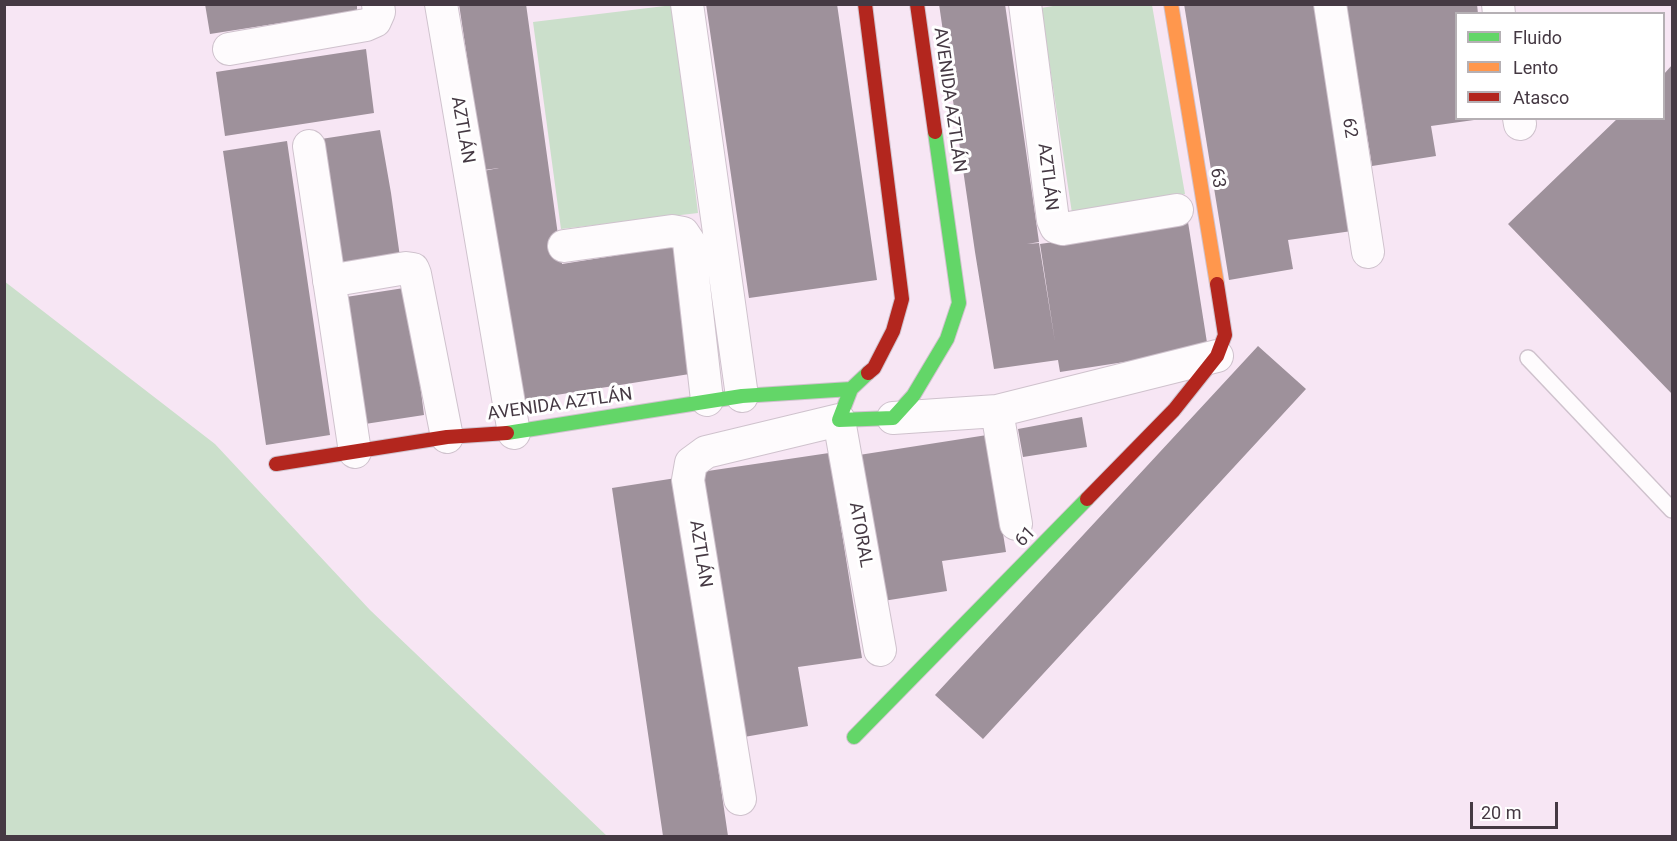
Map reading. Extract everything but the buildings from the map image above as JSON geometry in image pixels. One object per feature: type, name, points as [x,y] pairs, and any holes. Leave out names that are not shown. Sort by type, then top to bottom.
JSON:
[{"type":"street","points":[[229,49],[366,25],[375,21],[379,12],[378,4]]},
{"type":"street","name":"AZTLÁN","points":[[441,4],[514,433]]},
{"type":"street","points":[[687,4],[742,396]]},
{"type":"street","points":[[865,4],[902,299],[893,331],[874,368],[851,389],[839,420],[997,411],[1216,356]]},
{"type":"street","name":"AVENIDA AZTLÁN","points":[[893,418],[913,396],[948,339],[959,303],[917,4]]},
{"type":"street","name":"AZTLÁN","points":[[1025,4],[1053,220],[1056,227],[1063,229],[1177,210]]},
{"type":"street","name":"63","points":[[1171,4],[1225,335],[1216,356]]},
{"type":"street","name":"62","points":[[1330,4],[1368,252]]},
{"type":"street","points":[[309,146],[355,452]]},
{"type":"street","points":[[564,246],[672,231],[683,233],[689,242],[707,400]]},
{"type":"street","points":[[329,281],[406,268],[412,269],[415,274],[447,437]]},
{"type":"street","name":"61","points":[[854,737],[1174,410],[1216,356]]},
{"type":"street","name":"AVENIDA AZTLÁN","points":[[276,464],[447,437],[514,433],[707,400],[851,389]]},
{"type":"street","points":[[997,411],[1016,524]]},
{"type":"street","name":"AZTLÁN","points":[[740,799],[688,480],[691,463],[706,452],[839,420]]},
{"type":"street","name":"ATORAL","points":[[839,420],[880,650]]},
{"type":"lane","points":[[1528,358],[1672,510]]},
{"type":"green space","points":[[1065,4],[1152,5],[1185,194],[1072,213],[1041,8]]},
{"type":"green space","points":[[673,5],[698,213],[561,229],[533,22]]},
{"type":"green space","points":[[4,281],[215,444],[370,610],[607,836],[5,836]]},
{"type":"traffic: fast","points":[[868,373],[851,389],[839,420],[893,418],[913,396],[947,339],[959,303],[935,132]]},
{"type":"traffic: fast","points":[[507,433],[742,396],[851,389]]},
{"type":"traffic: fast","points":[[854,737],[1087,499]]},
{"type":"traffic: slow","points":[[1171,4],[1217,284]]},
{"type":"traffic: jam","points":[[865,4],[902,299],[893,331],[874,368],[868,373]]},
{"type":"traffic: jam","points":[[917,4],[935,132]]},
{"type":"traffic: jam","points":[[1087,499],[1174,410],[1217,356],[1225,335],[1217,284]]},
{"type":"traffic: jam","points":[[276,464],[447,437],[507,433]]}]
